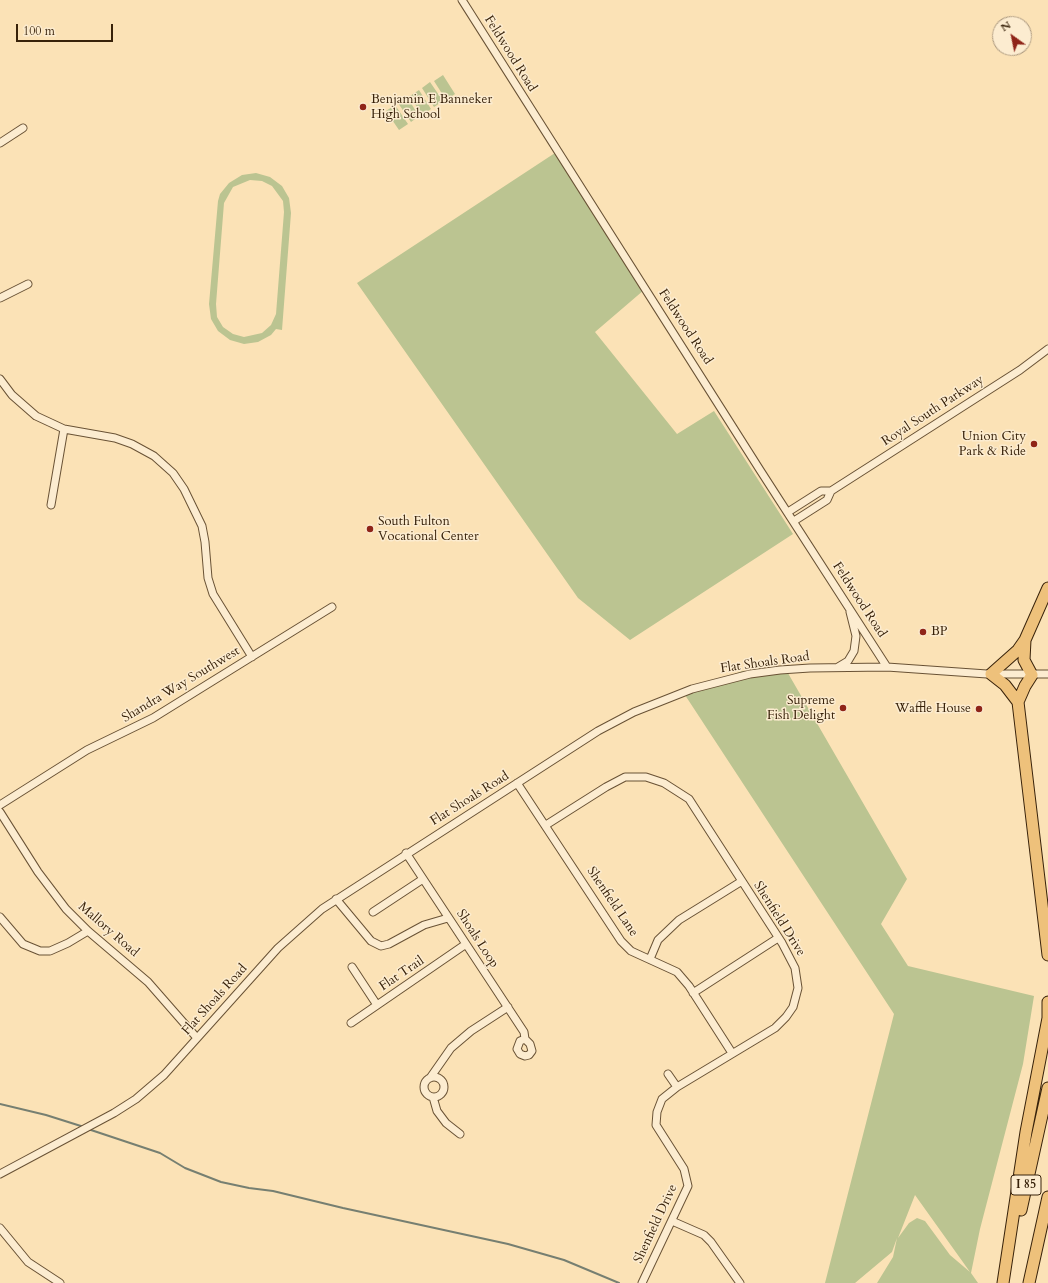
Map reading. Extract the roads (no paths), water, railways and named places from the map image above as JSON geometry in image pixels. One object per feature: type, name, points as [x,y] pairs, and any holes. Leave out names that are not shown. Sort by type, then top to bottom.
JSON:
[{"type":"highway","points":[[1018,702],[1005,685],[991,674],[1018,650],[1025,640],[1048,588]]},
{"type":"highway","points":[[1025,640],[1024,660],[1032,675],[1018,702],[1048,955]]},
{"type":"highway","points":[[1004,1283],[1026,1132],[1048,1018],[1048,1002]]},
{"type":"highway","name":"I 85","points":[[1004,1283],[1048,1088]]},
{"type":"highway","name":"I 85","points":[[1029,1283],[1048,1197]]},
{"type":"street","name":"Feldwood Road","points":[[462,0],[887,667]]},
{"type":"street","points":[[0,143],[23,128]]},
{"type":"street","points":[[0,298],[28,284]]},
{"type":"street","name":"Royal South Parkway","points":[[788,512],[821,491],[831,491],[1020,370],[1048,349]]},
{"type":"street","points":[[0,379],[12,395],[36,416],[64,429],[115,438],[132,444],[154,456],[172,473],[184,490],[202,526],[208,578],[213,594],[252,657]]},
{"type":"street","points":[[51,505],[64,429]]},
{"type":"street","name":"Royal South Parkway","points":[[794,521],[827,500],[831,491]]},
{"type":"street","points":[[837,668],[848,661],[854,651],[856,636],[848,606]]},
{"type":"street","name":"Shandra Way Southwest","points":[[0,806],[87,750],[153,718],[332,607]]},
{"type":"street","name":"Flat Shoals Road","points":[[0,1174],[114,1113],[136,1098],[164,1075],[278,948],[300,927],[336,899],[604,727],[647,706],[692,689],[750,674],[803,668],[887,667],[991,674],[1048,674]]},
{"type":"street","name":"Shenfield Drive","points":[[546,825],[606,787],[625,777],[646,776],[664,783],[688,799],[778,938],[795,968],[798,988],[793,1007],[775,1028],[732,1053],[678,1087],[662,1099],[657,1112],[656,1125],[684,1169],[688,1186],[642,1283]]},
{"type":"street","name":"Shenfield Lane","points":[[517,783],[621,941],[632,951],[677,972],[693,993],[732,1053]]},
{"type":"street","name":"Mallory Road","points":[[0,812],[38,872],[66,909],[88,931],[148,982],[197,1038]]},
{"type":"street","name":"Shoals Loop","points":[[406,853],[524,1032],[525,1039]]},
{"type":"street","points":[[373,912],[423,879]]},
{"type":"street","points":[[650,959],[658,940],[679,920],[742,882]]},
{"type":"street","points":[[336,899],[371,941],[381,946],[389,944],[424,924],[448,918]]},
{"type":"street","points":[[0,917],[23,944],[40,951],[50,951],[68,943],[88,931]]},
{"type":"street","points":[[693,993],[778,938]]},
{"type":"street","name":"Flat Trail","points":[[350,1023],[466,944]]},
{"type":"street","points":[[352,967],[377,1005]]},
{"type":"street","points":[[430,1078],[437,1078],[443,1084],[442,1093],[433,1097],[427,1095],[424,1089],[425,1082],[430,1078],[456,1044],[471,1031],[508,1008]]},
{"type":"street","points":[[668,1074],[678,1087]]},
{"type":"street","points":[[433,1097],[437,1111],[446,1123],[460,1134]]},
{"type":"street","points":[[672,1221],[704,1235],[711,1242],[740,1283]]},
{"type":"street","points":[[0,1228],[28,1262],[60,1283]]},
{"type":"waterway","points":[[0,1104],[46,1115],[84,1127]]},
{"type":"waterway","points":[[88,1129],[160,1153],[185,1168],[221,1182],[273,1191],[508,1244],[564,1260],[619,1283]]},
{"type":"place","name":"Benjamin E Banneker High School","points":[[363,107]]},
{"type":"place","name":"Union City Park & Ride","points":[[1034,444]]},
{"type":"place","name":"South Fulton Vocational Center","points":[[370,529]]},
{"type":"place","name":"BP","points":[[923,632]]},
{"type":"place","name":"Supreme Fish Delight","points":[[843,708]]},
{"type":"place","name":"Waffle House","points":[[979,709]]}]
